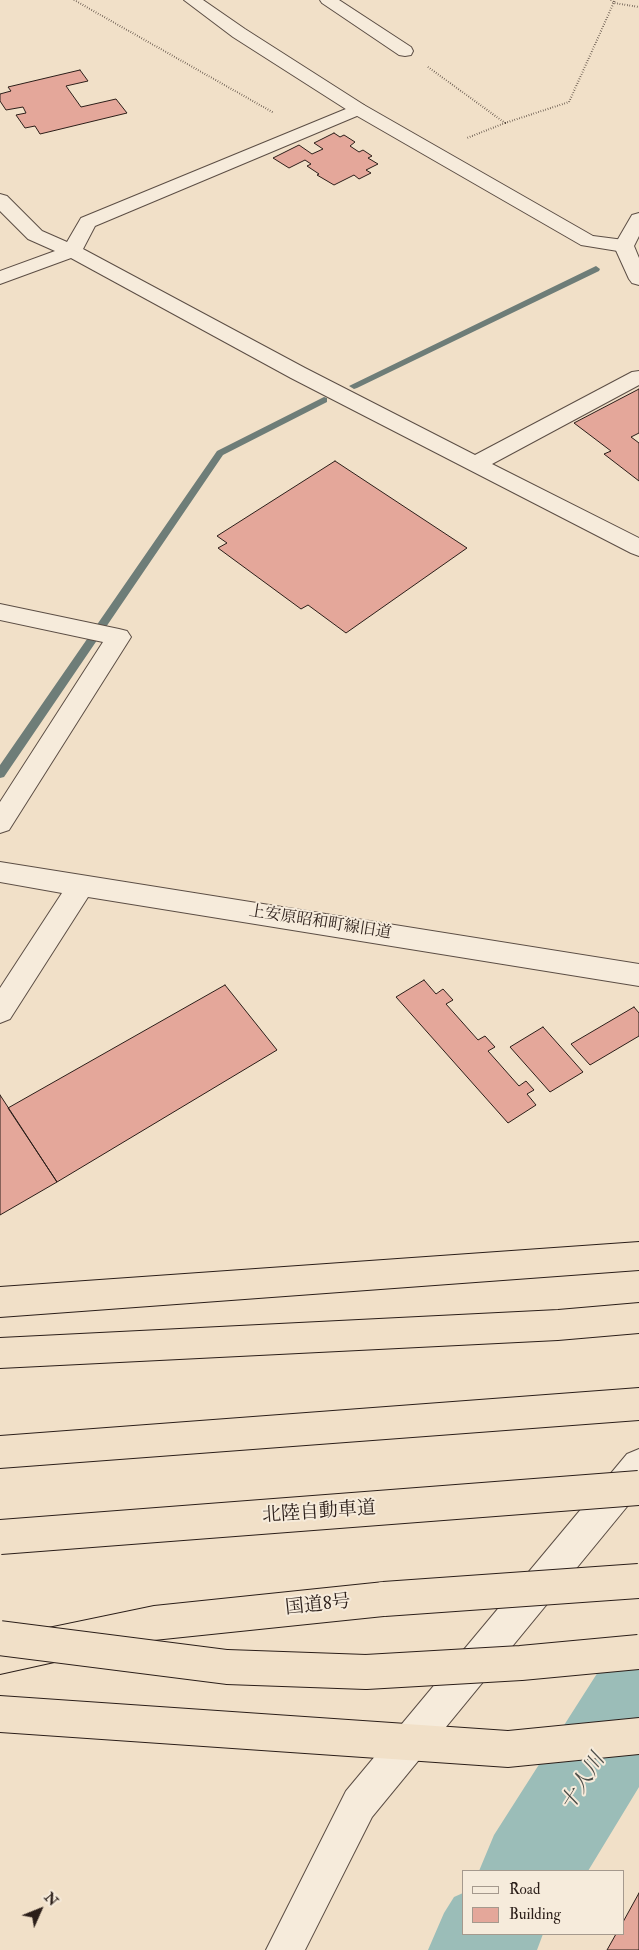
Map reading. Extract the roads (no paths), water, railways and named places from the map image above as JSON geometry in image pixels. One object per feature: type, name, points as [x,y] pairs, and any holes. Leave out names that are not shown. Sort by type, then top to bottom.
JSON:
[{"type":"highway","points":[[0,1302],[639,1256]]},
{"type":"highway","points":[[0,1353],[558,1325],[639,1318]]},
{"type":"highway","points":[[0,1452],[639,1404]]},
{"type":"highway","name":"北陸自動車道","points":[[0,1537],[639,1488]]},
{"type":"highway","name":"国道8号","points":[[0,1656],[154,1623],[384,1599],[639,1581]]},
{"type":"highway","points":[[0,1638],[227,1667],[366,1672],[521,1663],[639,1652]]},
{"type":"highway","points":[[0,1714],[508,1749],[639,1736]]},
{"type":"street","points":[[192,0],[238,33],[358,109],[588,241],[624,246]]},
{"type":"street","points":[[328,0],[405,51]]},
{"type":"street","points":[[0,278],[72,251],[88,222],[358,109]]},
{"type":"street","points":[[0,200],[35,235],[72,251],[298,373],[639,548]]},
{"type":"street","points":[[624,246],[639,219]]},
{"type":"street","points":[[624,246],[639,279]]},
{"type":"street","points":[[475,464],[639,377]]},
{"type":"street","points":[[0,612],[119,637],[0,823]]},
{"type":"street","name":"上安原昭和町線旧道","points":[[0,872],[639,975]]},
{"type":"street","points":[[0,1011],[82,884]]},
{"type":"street","points":[[285,1950],[359,1804],[639,1466]]},
{"type":"waterway","points":[[354,386],[596,269]]},
{"type":"waterway","points":[[0,774],[220,453],[324,400]]},
{"type":"waterway","name":"十人川","points":[[531,1870],[639,1695]]},
{"type":"waterway","name":"十人川","points":[[481,1950],[490,1935]]}]
